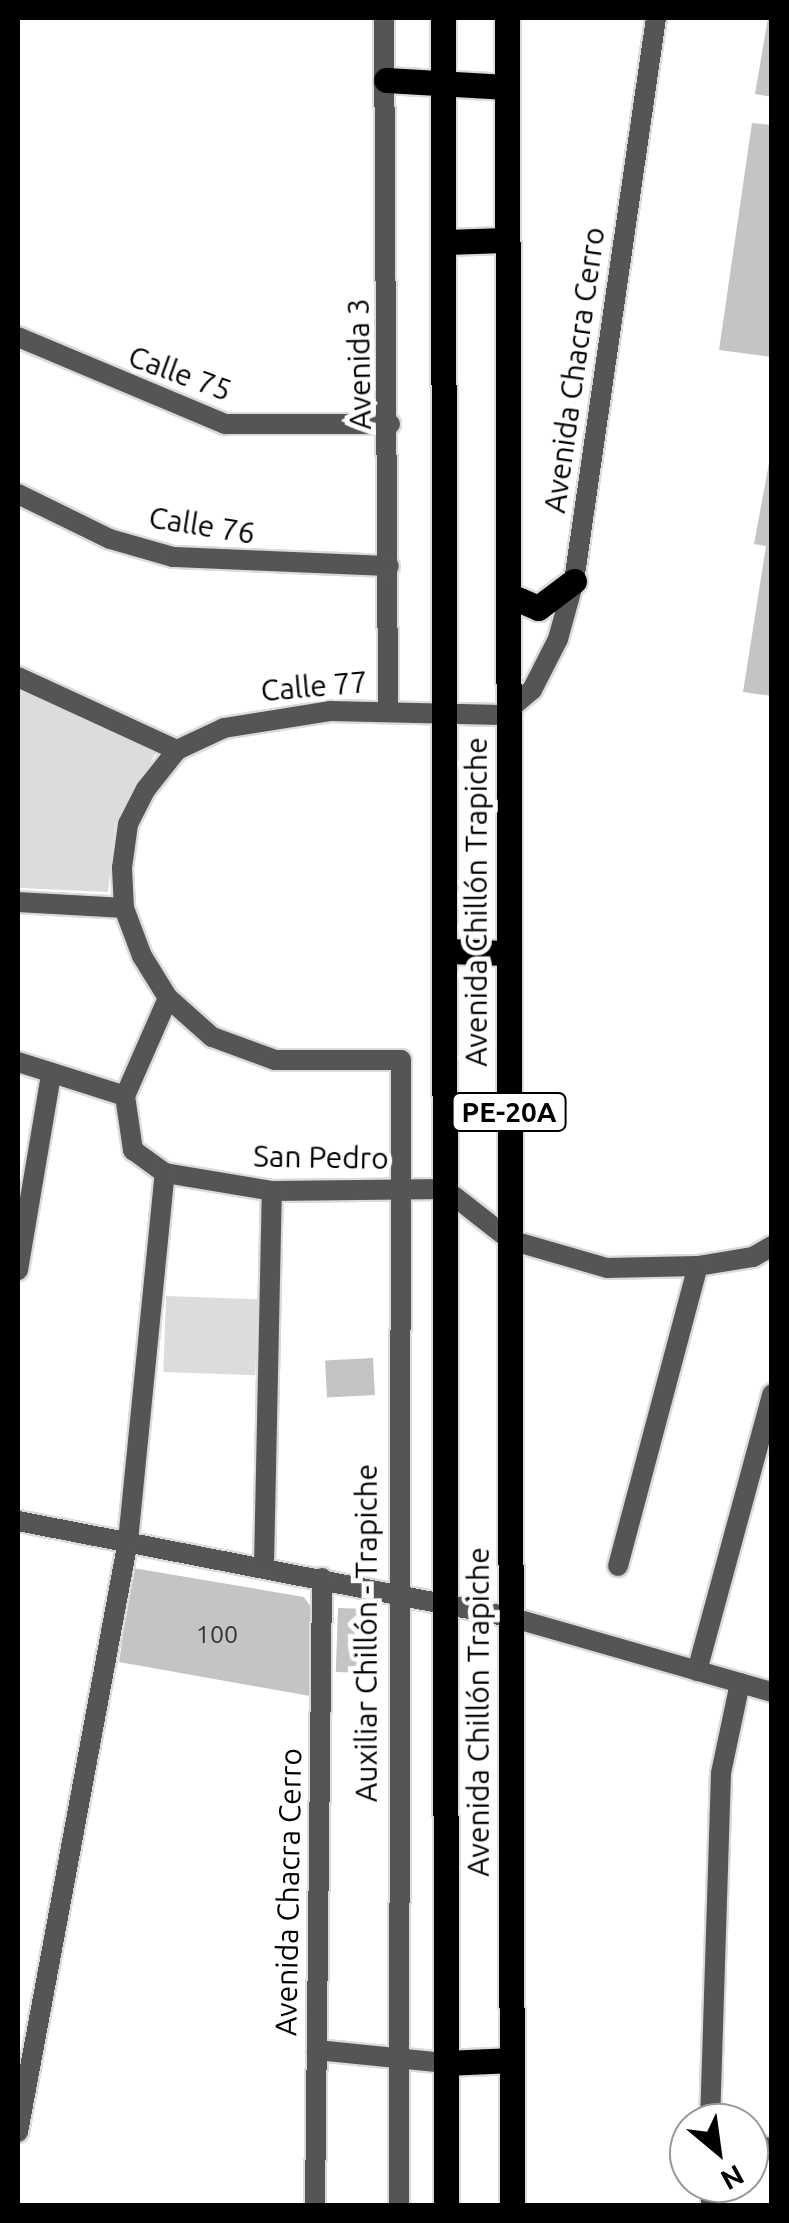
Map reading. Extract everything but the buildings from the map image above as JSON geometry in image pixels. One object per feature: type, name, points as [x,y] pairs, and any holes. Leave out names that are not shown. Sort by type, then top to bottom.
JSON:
[{"type":"main road","name":"Avenida Chillón Trapiche","points":[[443,18],[446,2206]]},
{"type":"main road","name":"Avenida Chillón Trapiche","points":[[507,18],[512,2206]]},
{"type":"main road","points":[[386,80],[443,90],[507,87]]},
{"type":"main road","points":[[444,242],[508,240]]},
{"type":"main road","points":[[508,595],[538,608],[574,581]]},
{"type":"main road","points":[[444,951],[509,953]]},
{"type":"main road","points":[[446,2063],[512,2060]]},
{"type":"street","name":"Avenida 3","points":[[384,18],[390,424],[388,710]]},
{"type":"street","name":"Avenida Chacra Cerro","points":[[508,714],[546,667],[574,581],[656,18]]},
{"type":"street","name":"Calle 75","points":[[18,337],[224,424],[390,424]]},
{"type":"street","name":"Calle 76","points":[[18,494],[110,539],[173,557],[389,566]]},
{"type":"street","points":[[18,677],[177,750],[128,824],[124,908],[168,998],[125,1096],[133,1150],[165,1173],[128,1541],[18,2132]]},
{"type":"street","name":"Calle 77","points":[[177,750],[276,714],[388,710],[444,715],[508,714]]},
{"type":"street","points":[[18,902],[124,908]]},
{"type":"street","name":"Auxiliar Chillón - Trapiche","points":[[168,998],[212,1037],[276,1060],[401,1060],[394,1593],[399,2206]]},
{"type":"street","points":[[18,1062],[125,1096]]},
{"type":"street","points":[[18,1270],[50,1074]]},
{"type":"street","name":"San Pedro","points":[[165,1173],[272,1191],[445,1190]]},
{"type":"street","points":[[445,1190],[510,1240],[607,1268],[698,1266],[753,1257],[772,1246]]},
{"type":"street","points":[[264,1565],[272,1191]]},
{"type":"street","points":[[618,1566],[698,1266]]},
{"type":"street","points":[[697,1671],[772,1394]]},
{"type":"street","points":[[18,1522],[264,1565],[510,1617],[772,1692]]},
{"type":"street","name":"Avenida Chacra Cerro","points":[[316,2206],[322,1578]]},
{"type":"street","points":[[711,2103],[720,1773],[740,1683]]},
{"type":"street","points":[[317,2050],[446,2063]]},
{"type":"shaded area","points":[[18,690],[156,753],[115,824],[108,892],[18,888]]},
{"type":"shaded area","points":[[166,1296],[258,1299],[255,1375],[163,1372]]}]
